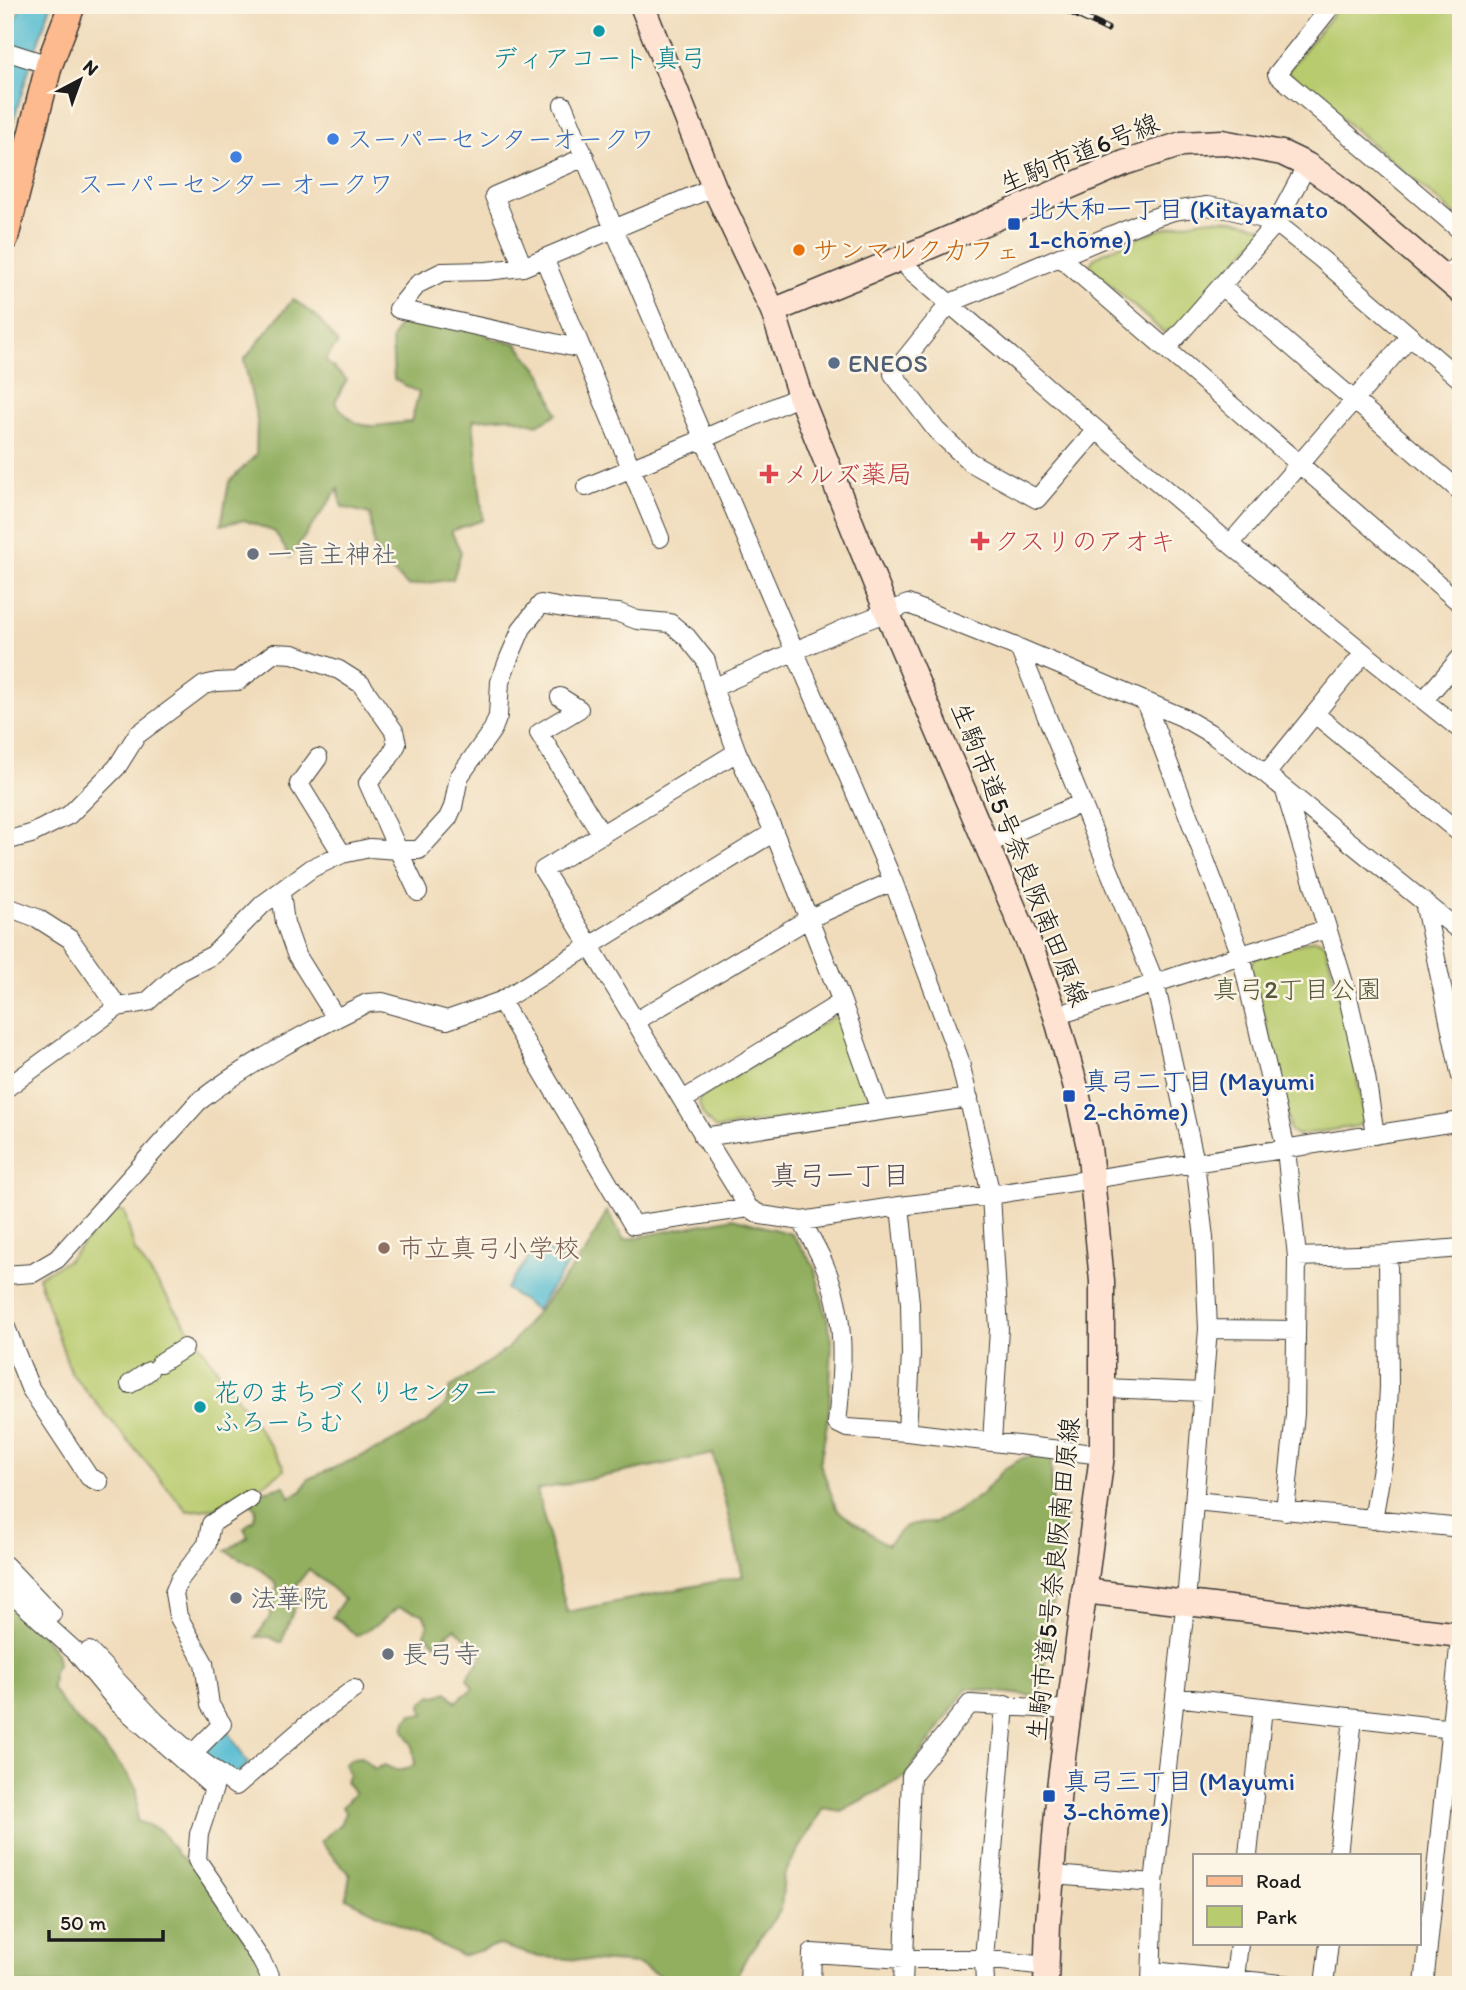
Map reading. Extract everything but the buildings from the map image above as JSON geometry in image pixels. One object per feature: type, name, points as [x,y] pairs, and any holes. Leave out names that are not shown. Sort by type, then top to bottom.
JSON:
[{"type":"main road","points":[[5,238],[49,65],[72,5]]},
{"type":"street","name":"生駒市道5号奈良阪南田原線","points":[[642,5],[714,187],[773,311],[800,396],[887,612],[1033,953],[1056,1016],[1075,1084],[1093,1178],[1102,1281],[1102,1455],[1059,1788],[1046,1975]]},
{"type":"street","points":[[1332,5],[1277,74],[1461,231]]},
{"type":"street","points":[[5,51],[49,65]]},
{"type":"street","points":[[563,105],[893,881],[959,1058],[991,1195],[999,1329],[992,1442]]},
{"type":"street","name":"生駒市道6号線","points":[[773,311],[1124,163],[1182,144],[1222,142],[1282,153],[1307,166],[1336,184],[1456,277]]},
{"type":"street","points":[[523,267],[494,196],[585,157]]},
{"type":"street","points":[[1166,349],[1276,223],[1307,166]]},
{"type":"street","points":[[582,349],[398,309],[418,284],[442,272],[523,267],[714,187]]},
{"type":"street","points":[[1096,430],[1037,499],[970,462],[936,430],[892,374],[950,303],[1150,219],[1197,207],[1232,210],[1276,223],[1303,242],[1461,380]]},
{"type":"street","points":[[905,256],[909,269],[1096,430],[1230,544],[1461,730]]},
{"type":"street","points":[[1060,257],[1461,604]]},
{"type":"street","points":[[544,258],[660,538]]},
{"type":"street","points":[[1221,286],[1461,492]]},
{"type":"street","points":[[1230,544],[1410,336]]},
{"type":"street","points":[[586,487],[800,396]]},
{"type":"street","points":[[5,1090],[118,1007],[147,1002],[181,971],[213,955],[263,904],[312,869],[342,853],[370,848],[419,850],[448,818],[459,777],[493,729],[498,716],[500,682],[509,658],[522,628],[541,604],[670,623],[706,661],[737,752],[774,832],[842,1002],[880,1110]]},
{"type":"street","points":[[713,688],[908,604],[1182,717],[1213,735],[1266,774],[1461,932]]},
{"type":"street","points":[[1019,648],[1154,982],[1195,1162],[1204,1238],[1208,1329],[1186,1602],[1154,1883],[1151,1978],[1235,1978],[1291,1985]]},
{"type":"street","points":[[5,841],[31,834],[69,815],[117,767],[137,735],[204,685],[238,681],[274,653],[293,654],[339,670],[361,684],[394,731],[397,744],[368,783],[418,892]]},
{"type":"street","points":[[1266,774],[1364,653]]},
{"type":"street","points":[[1424,700],[1461,657]]},
{"type":"street","points":[[560,696],[579,709],[539,733],[602,835]]},
{"type":"street","points":[[1144,701],[1241,955],[1286,1149],[1297,1257],[1295,1414],[1285,1511]]},
{"type":"street","points":[[1315,714],[1461,834]]},
{"type":"street","points":[[737,752],[543,870],[592,947],[703,1137],[749,1208],[761,1215],[802,1221],[991,1195],[1461,1121]]},
{"type":"street","points":[[318,758],[299,784],[342,853]]},
{"type":"street","points":[[1285,791],[1347,993],[1366,1076],[1375,1135]]},
{"type":"street","points":[[987,844],[1082,803]]},
{"type":"street","points":[[5,1275],[33,1273],[57,1259],[198,1102],[220,1084],[367,1003],[382,1002],[447,1020],[500,1001],[592,947],[774,832]]},
{"type":"street","points":[[636,1021],[808,919],[893,881]]},
{"type":"street","points":[[281,893],[285,923],[296,954],[336,1018]]},
{"type":"street","points":[[1424,902],[1461,1077]]},
{"type":"street","points":[[5,906],[37,918],[70,939],[118,1007]]},
{"type":"street","points":[[1056,1016],[1154,982],[1327,929]]},
{"type":"street","points":[[500,1001],[633,1225],[749,1208]]},
{"type":"street","points":[[683,1100],[842,1002]]},
{"type":"street","points":[[703,1137],[969,1098]]},
{"type":"street","points":[[900,1206],[910,1303],[911,1354],[907,1432]]},
{"type":"street","points":[[802,1221],[824,1265],[842,1329],[843,1366],[837,1423],[847,1428],[907,1432],[1102,1455]]},
{"type":"street","points":[[1297,1257],[1461,1248]]},
{"type":"street","points":[[1373,1520],[1387,1432],[1390,1332],[1388,1254]]},
{"type":"street","points":[[5,1325],[30,1388],[89,1478],[99,1482]]},
{"type":"street","points":[[1208,1329],[1296,1330]]},
{"type":"street","points":[[130,1384],[184,1348]]},
{"type":"street","points":[[1103,1388],[1203,1392]]},
{"type":"street","points":[[192,1754],[222,1724],[210,1705],[204,1663],[178,1616],[174,1593],[180,1578],[207,1544],[211,1524],[250,1499]]},
{"type":"street","points":[[1195,1501],[1461,1528]]},
{"type":"street","points":[[5,1565],[130,1696],[192,1754],[236,1786],[316,1717],[354,1689]]},
{"type":"street","points":[[5,1588],[75,1651],[119,1704],[214,1788],[199,1834],[197,1860],[219,1891],[274,1985]]},
{"type":"street","points":[[1084,1591],[1460,1635]]},
{"type":"street","points":[[1424,1985],[1455,1730],[1461,1629]]},
{"type":"street","points":[[1175,1697],[1455,1730]]},
{"type":"street","points":[[904,1985],[911,1776],[970,1704],[1069,1710]]},
{"type":"street","points":[[985,1985],[984,1959],[1005,1705]]},
{"type":"street","points":[[1248,1854],[1263,1707]]},
{"type":"street","points":[[1338,1854],[1353,1718]]},
{"type":"street","points":[[1053,1875],[1154,1883]]},
{"type":"street","points":[[1235,1978],[1239,1944]]},
{"type":"street","points":[[1324,1985],[1329,1944]]},
{"type":"street","points":[[811,1985],[812,1953],[904,1959],[984,1959],[1046,1975]]},
{"type":"green space","points":[[1340,5],[1461,5],[1461,220],[1287,72]]},
{"type":"green space","points":[[1213,219],[1234,220],[1266,228],[1178,327],[1163,332],[1089,266],[1095,257],[1138,238],[1182,224]]},
{"type":"green space","points":[[293,299],[318,318],[338,343],[325,360],[347,380],[335,402],[352,420],[361,424],[378,426],[411,422],[419,393],[394,379],[392,340],[402,317],[452,311],[493,339],[516,343],[542,374],[557,414],[537,425],[510,417],[473,420],[483,520],[451,531],[461,552],[453,579],[408,586],[387,566],[374,548],[370,514],[342,507],[338,489],[290,557],[275,532],[244,520],[221,525],[229,482],[256,455],[257,420],[244,360]]},
{"type":"green space","name":"真弓2丁目公園","points":[[1315,939],[1325,943],[1349,1038],[1365,1118],[1358,1126],[1297,1135],[1290,1130],[1275,1054],[1250,966],[1255,958]]},
{"type":"green space","points":[[833,1017],[843,1021],[869,1098],[864,1106],[716,1129],[706,1119],[699,1099]]},
{"type":"green space","points":[[113,1211],[124,1211],[135,1251],[283,1464],[284,1470],[273,1478],[227,1504],[187,1511],[71,1373],[38,1277],[68,1260]]},
{"type":"green space","points":[[607,1211],[624,1240],[733,1218],[792,1234],[814,1266],[832,1339],[829,1412],[820,1463],[837,1510],[887,1545],[904,1527],[933,1523],[958,1511],[982,1494],[1004,1469],[1032,1456],[1051,1458],[1052,1512],[1066,1516],[1040,1697],[967,1688],[905,1777],[841,1811],[823,1808],[784,1875],[781,1909],[747,1956],[732,1985],[677,1985],[638,1964],[539,1957],[499,1945],[462,1956],[346,1898],[350,1875],[320,1842],[340,1824],[346,1813],[342,1807],[355,1793],[345,1782],[349,1774],[344,1764],[353,1758],[361,1757],[375,1769],[385,1765],[400,1770],[415,1764],[412,1744],[404,1730],[406,1721],[412,1714],[424,1715],[421,1705],[431,1695],[447,1692],[456,1702],[473,1688],[467,1678],[483,1655],[455,1628],[436,1644],[425,1634],[428,1625],[423,1614],[398,1607],[379,1623],[356,1636],[343,1623],[332,1617],[344,1599],[309,1569],[294,1588],[303,1601],[295,1607],[281,1643],[270,1637],[256,1637],[270,1617],[277,1585],[262,1570],[226,1551],[248,1536],[244,1528],[254,1519],[256,1509],[250,1502],[259,1492],[284,1486],[290,1497],[302,1491],[308,1479],[380,1448],[425,1424],[446,1404],[450,1388],[507,1349],[587,1250]],"holes":[[[713,1454],[743,1576],[567,1612],[537,1490]]]},
{"type":"green space","points":[[5,1596],[24,1611],[29,1625],[41,1633],[56,1653],[58,1663],[53,1672],[52,1689],[69,1712],[123,1768],[137,1789],[137,1821],[160,1830],[178,1855],[193,1865],[278,1985],[5,1985]]},
{"type":"water","points":[[21,5],[51,5],[5,147],[5,50]]},
{"type":"water","points":[[539,1244],[568,1264],[536,1310],[506,1289]]},
{"type":"water","points":[[227,1729],[248,1764],[234,1777],[203,1752]]},
{"type":"railway","points":[[1056,5],[1107,29]]},
{"type":"place","name":"ディアコート 真弓","points":[[599,31]]},
{"type":"place","name":"スーパーセンターオークワ","points":[[333,139]]},
{"type":"place","name":"スーパーセンター オークワ","points":[[236,157]]},
{"type":"place","name":"北大和一丁目 (Kitayamato 1-chōme)","points":[[1014,224]]},
{"type":"place","name":"サンマルクカフェ","points":[[799,250]]},
{"type":"place","name":"ENEOS","points":[[834,363]]},
{"type":"place","name":"メルズ薬局","points":[[769,474]]},
{"type":"place","name":"クスリのアオキ","points":[[980,541]]},
{"type":"place","name":"一言主神社","points":[[253,554]]},
{"type":"place","name":"真弓二丁目 (Mayumi 2-chōme)","points":[[1069,1096]]},
{"type":"place","name":"市立真弓小学校","points":[[384,1248]]},
{"type":"place","name":"花のまちづくりセンター ふろーらむ","points":[[200,1407]]},
{"type":"place","name":"法華院","points":[[236,1598]]},
{"type":"place","name":"長弓寺","points":[[388,1654]]},
{"type":"place","name":"真弓三丁目 (Mayumi 3-chōme)","points":[[1049,1796]]},
{"type":"district","name":"真弓一丁目","points":[[840,1175]]}]
